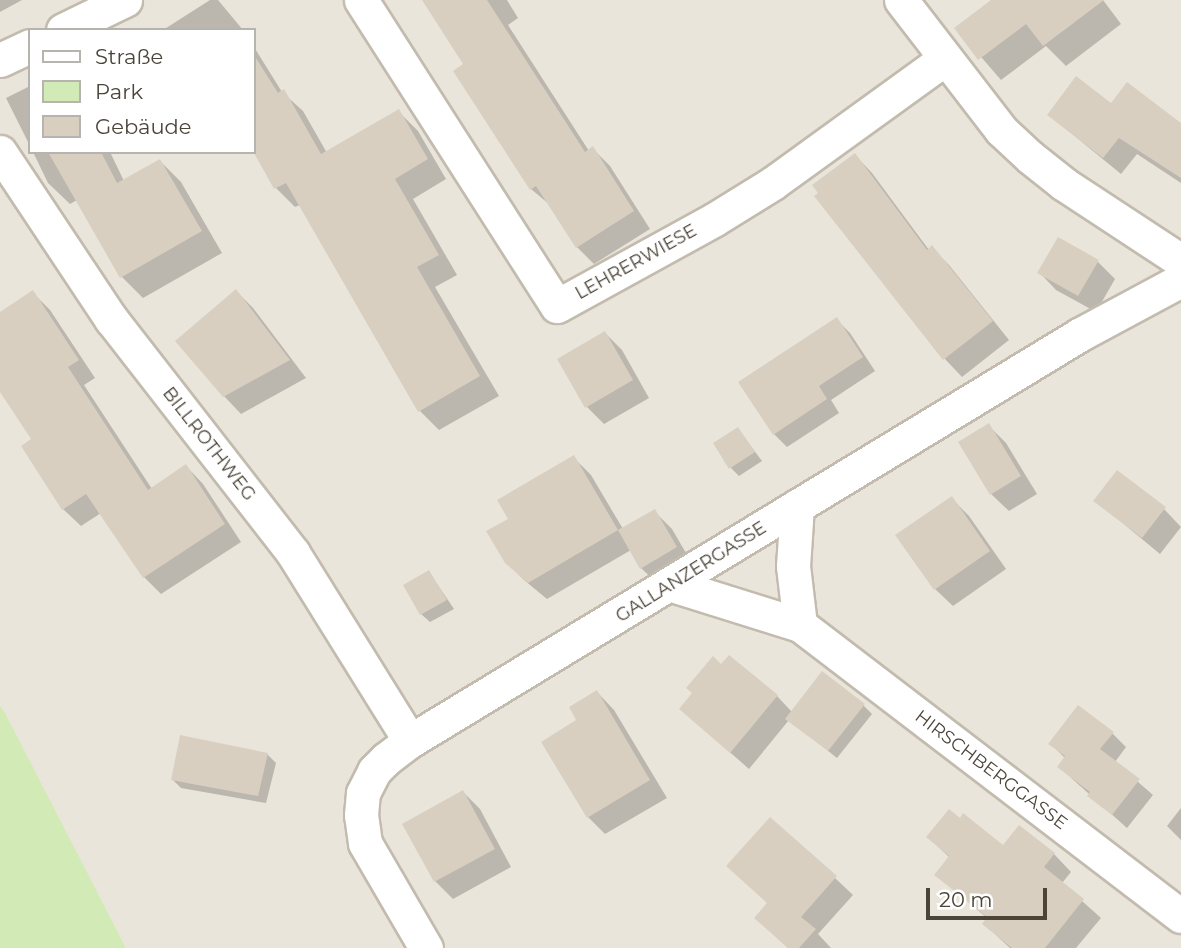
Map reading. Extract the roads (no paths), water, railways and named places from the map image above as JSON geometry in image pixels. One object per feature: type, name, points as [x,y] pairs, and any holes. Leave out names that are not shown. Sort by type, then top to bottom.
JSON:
[{"type":"street","points":[[67,28],[125,0]]},
{"type":"street","name":"LEHRERWIESE","points":[[361,0],[557,306],[715,219],[773,183],[944,59]]},
{"type":"street","points":[[901,0],[1001,130],[1030,158],[1064,184],[1181,261]]},
{"type":"street","points":[[0,60],[28,47]]},
{"type":"street","name":"BILLROTHWEG","points":[[0,152],[111,319],[293,553],[410,741]]},
{"type":"street","name":"GALLANZERGASSE","points":[[426,948],[365,843],[360,815],[363,793],[374,771],[410,741],[672,585],[797,506],[1114,315],[1181,280]]},
{"type":"street","points":[[797,506],[793,566],[800,625]]},
{"type":"street","name":"HIRSCHBERGGASSE","points":[[672,585],[800,625],[1181,916]]}]
